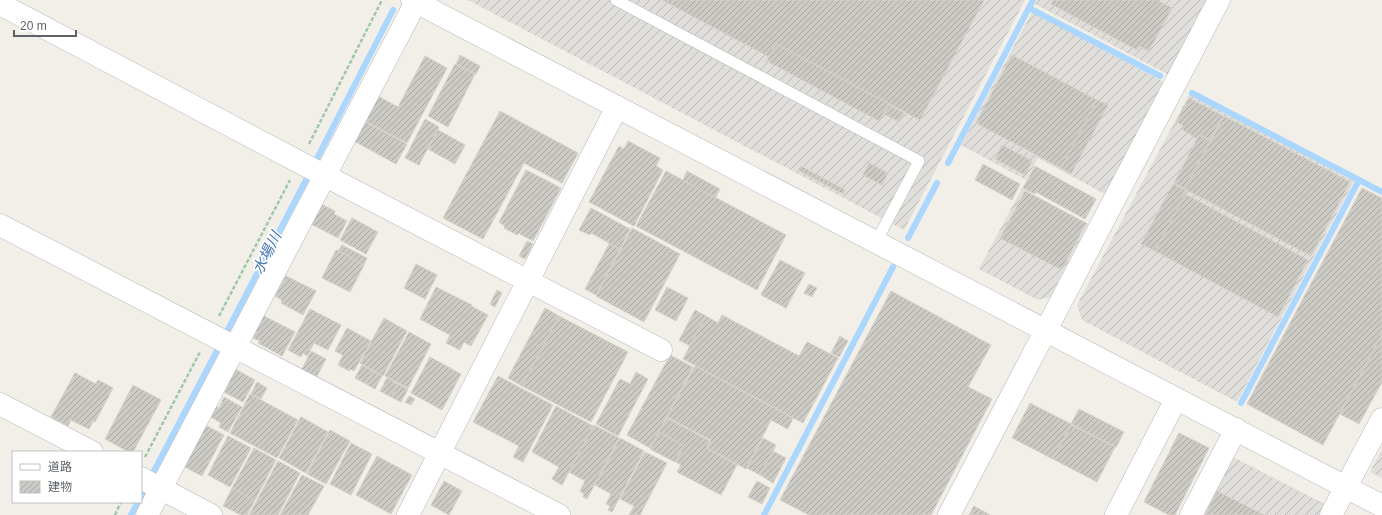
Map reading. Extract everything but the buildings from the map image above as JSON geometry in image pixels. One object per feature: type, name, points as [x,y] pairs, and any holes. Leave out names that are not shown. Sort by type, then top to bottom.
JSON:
[{"type":"street","points":[[949,515],[1219,0]]},
{"type":"street","points":[[147,515],[150,477],[312,168],[415,1],[1382,506]]},
{"type":"street","points":[[0,4],[661,350]]},
{"type":"street","points":[[408,515],[617,107]]},
{"type":"street","points":[[0,225],[558,515]]},
{"type":"street","points":[[1116,515],[1176,399]]},
{"type":"street","points":[[0,404],[90,451]]},
{"type":"street","points":[[1332,515],[1382,419]]},
{"type":"street","points":[[1191,515],[1236,430]]},
{"type":"street","points":[[150,477],[211,515]]},
{"type":"lane","points":[[616,0],[919,161],[876,242]]},
{"type":"path","points":[[150,477],[312,168],[382,0]]},
{"type":"path","points":[[115,515],[121,503]]},
{"type":"shaded area","points":[[468,0],[1025,0],[904,230]]},
{"type":"shaded area","points":[[1037,0],[1209,0],[1169,75],[1035,4]]},
{"type":"shaded area","points":[[1032,12],[1164,82],[1105,194],[1038,158],[1026,180],[961,145]]},
{"type":"shaded area","points":[[1190,93],[1354,181],[1237,402],[1082,320],[1077,305]]},
{"type":"shaded area","points":[[1022,188],[1088,224],[1050,297],[1038,300],[979,269]]},
{"type":"shaded area","points":[[1382,449],[1382,478],[1370,472]]},
{"type":"shaded area","points":[[1229,455],[1325,504],[1319,515],[1198,515]]},
{"type":"waterway","points":[[948,163],[1033,0]]},
{"type":"waterway","points":[[1029,8],[1160,76]]},
{"type":"waterway","name":"水場川","points":[[142,494],[393,10]]},
{"type":"waterway","points":[[1192,93],[1382,192]]},
{"type":"waterway","points":[[1241,403],[1359,180]]},
{"type":"waterway","points":[[908,238],[937,183]]},
{"type":"waterway","points":[[764,515],[893,267]]},
{"type":"waterway","name":"水場川","points":[[131,515],[137,503]]}]
